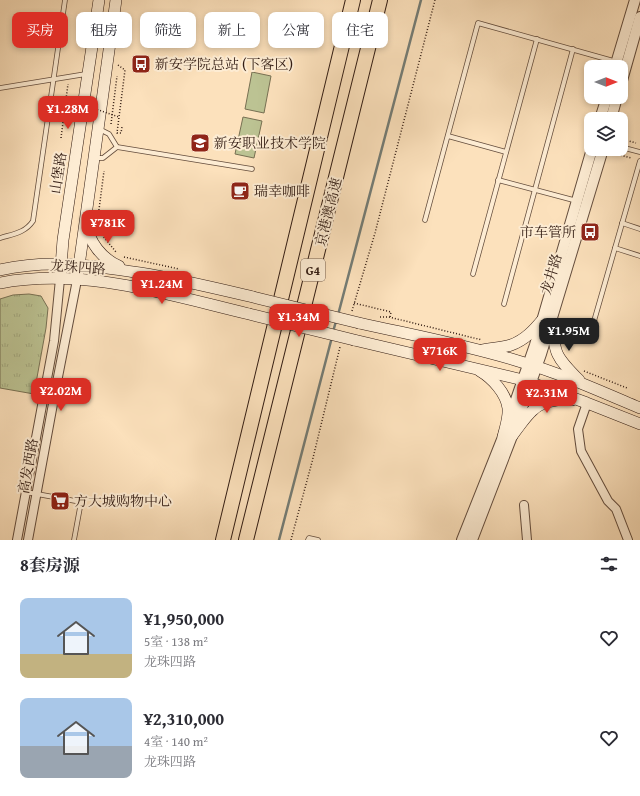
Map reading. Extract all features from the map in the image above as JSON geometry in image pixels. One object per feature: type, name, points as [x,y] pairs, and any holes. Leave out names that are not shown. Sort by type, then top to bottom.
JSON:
[{"type":"highway","name":"京港澳高速","points":[[223,540],[353,0]]},
{"type":"highway","name":"京港澳高速","points":[[246,540],[380,0]]},
{"type":"main road","name":"山堡路","points":[[60,279],[63,240],[99,0]]},
{"type":"main road","points":[[77,280],[116,0]]},
{"type":"main road","points":[[85,215],[86,226],[90,238],[97,250],[104,258],[132,272]]},
{"type":"main road","name":"龙珠四路","points":[[0,270],[25,265],[79,264],[183,280],[481,350],[584,384],[640,408]]},
{"type":"main road","name":"龙珠四路","points":[[0,283],[19,280],[60,279],[120,285],[156,291],[527,381],[640,424]]},
{"type":"main road","points":[[481,350],[516,343],[528,336],[547,320],[557,356],[565,367],[584,384]]},
{"type":"main road","points":[[472,368],[481,371],[489,377],[502,395],[508,407],[507,436]]},
{"type":"main road","points":[[507,436],[530,412],[542,403],[564,400],[587,403]]},
{"type":"street","points":[[617,60],[635,0]]},
{"type":"street","points":[[628,60],[640,17]]},
{"type":"street","name":"龙井路","points":[[547,320],[576,201],[590,156]]},
{"type":"street","name":"龙井路","points":[[472,540],[507,436],[533,366],[600,156]]},
{"type":"street","name":"高发西路","points":[[17,540],[54,341],[60,279]]},
{"type":"street","name":"高发西路","points":[[28,540],[77,280]]},
{"type":"street","points":[[587,403],[578,429],[581,451],[608,501],[616,509],[628,540]]},
{"type":"street","name":"龙井路","points":[[462,540],[507,436]]},
{"type":"street","points":[[524,505],[527,540]]},
{"type":"lane","points":[[0,238],[24,231],[33,221],[65,0]]},
{"type":"lane","points":[[425,220],[478,23],[573,49],[605,60]]},
{"type":"lane","points":[[473,274],[537,39]]},
{"type":"lane","points":[[504,304],[573,49]]},
{"type":"lane","points":[[0,88],[88,74]]},
{"type":"lane","points":[[97,128],[109,134],[117,147]]},
{"type":"lane","points":[[448,136],[506,152]]},
{"type":"lane","points":[[93,159],[103,158],[117,147],[252,169]]},
{"type":"lane","points":[[628,149],[640,152]]},
{"type":"lane","points":[[590,335],[640,161]]},
{"type":"lane","points":[[498,180],[576,201]]},
{"type":"lane","points":[[622,223],[640,229]]},
{"type":"lane","points":[[615,248],[640,256]]},
{"type":"lane","points":[[26,492],[81,502],[74,540]]},
{"type":"lane","points":[[308,540],[309,538],[318,540]]},
{"type":"path","points":[[354,320],[354,303],[375,233],[435,0]]},
{"type":"path","points":[[118,65],[125,70],[117,133],[121,134],[122,127]]},
{"type":"path","points":[[111,124],[117,76]]},
{"type":"path","points":[[61,138],[69,78]]},
{"type":"path","points":[[66,99],[119,117]]},
{"type":"path","points":[[628,141],[636,143]]},
{"type":"path","points":[[624,156],[631,158]]},
{"type":"path","points":[[104,172],[96,227],[118,256],[181,270]]},
{"type":"path","points":[[354,303],[390,312],[389,317]]},
{"type":"path","points":[[376,317],[389,317],[489,341]]},
{"type":"path","points":[[291,540],[341,343]]},
{"type":"path","points":[[584,371],[627,388]]},
{"type":"green space","points":[[252,72],[271,76],[264,113],[245,109]]},
{"type":"green space","points":[[243,117],[262,121],[254,158],[235,154]]},
{"type":"green space","points":[[29,294],[41,296],[48,308],[46,328],[34,394],[0,388],[0,299],[13,295]]},
{"type":"waterway","points":[[338,315],[421,0]]},
{"type":"waterway","points":[[333,332],[336,321]]},
{"type":"waterway","points":[[279,540],[332,337]]},
{"type":"place","name":"新安学院总站 (下客区)","points":[[141,64]]},
{"type":"place","name":"新安职业技术学院","points":[[200,143]]},
{"type":"place","name":"瑞幸咖啡","points":[[240,191]]},
{"type":"place","name":"市车管所","points":[[590,232]]},
{"type":"place","name":"方大城购物中心","points":[[60,501]]}]
